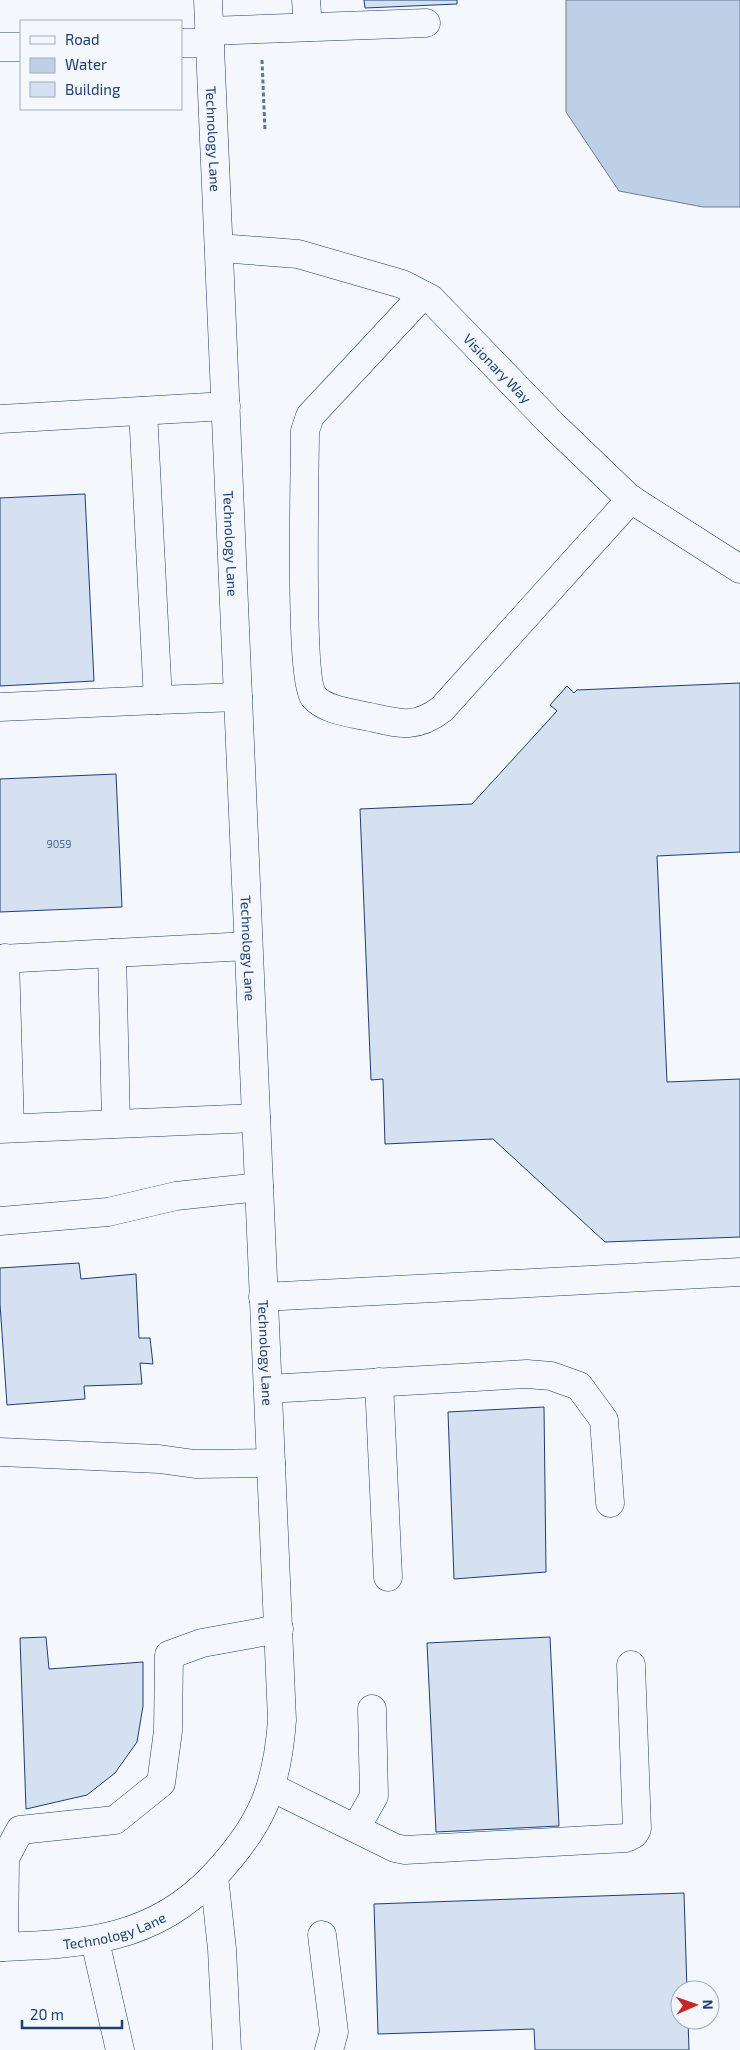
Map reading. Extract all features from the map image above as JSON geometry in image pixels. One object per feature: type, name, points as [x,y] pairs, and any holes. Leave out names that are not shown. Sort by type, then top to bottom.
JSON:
[{"type":"street","name":"Technology Lane","points":[[2,1947],[95,1941],[120,1935],[164,1915],[201,1889],[239,1849],[253,1828],[271,1787],[280,1752],[282,1720],[279,1629],[263,1297],[208,0]]},
{"type":"street","points":[[306,0],[308,27]]},
{"type":"street","points":[[182,43],[260,29],[426,24]]},
{"type":"street","points":[[0,47],[20,46]]},
{"type":"street","name":"Visionary Way","points":[[219,248],[298,254],[402,284],[423,294],[438,305],[554,426],[631,499],[740,569]]},
{"type":"street","points":[[423,294],[310,416],[305,431],[305,637],[308,677],[313,695],[323,705],[400,724],[417,723],[431,718],[442,709],[631,499]]},
{"type":"street","points":[[0,419],[226,406]]},
{"type":"street","points":[[143,411],[158,700]]},
{"type":"street","points":[[0,707],[238,697]]},
{"type":"street","points":[[248,946],[2,958],[5,1128],[256,1118]]},
{"type":"street","points":[[112,953],[116,1123]]},
{"type":"street","points":[[0,1221],[108,1212],[176,1196],[259,1187]]},
{"type":"street","points":[[263,1297],[740,1272]]},
{"type":"street","points":[[268,1389],[527,1374],[551,1376],[579,1386],[604,1420],[610,1503]]},
{"type":"street","points":[[379,1382],[388,1577]]},
{"type":"street","points":[[0,1452],[160,1459],[195,1464],[271,1463]]},
{"type":"street","points":[[2,1947],[5,1858],[20,1830],[115,1820],[161,1783],[168,1731],[169,1655],[202,1643],[279,1629]]},
{"type":"street","points":[[271,1787],[395,1848],[405,1850],[626,1838],[637,1830],[631,1665]]},
{"type":"street","points":[[356,1828],[374,1796],[372,1709]]},
{"type":"street","points":[[214,1876],[222,1949],[227,2050]]},
{"type":"street","points":[[322,1935],[334,2032],[329,2050]]},
{"type":"street","points":[[95,1941],[120,2050]]},
{"type":"path","points":[[260,29],[265,132]]},
{"type":"water","points":[[566,0],[740,0],[740,207],[703,207],[619,191],[566,112]]},
{"type":"building","points":[[364,0],[457,0],[457,4],[365,8]]},
{"type":"building","points":[[85,494],[94,681],[0,686],[0,498]]},
{"type":"building","points":[[740,683],[740,852],[657,856],[667,1082],[740,1079],[740,1237],[605,1242],[493,1139],[385,1144],[383,1079],[371,1080],[360,809],[472,804],[557,711],[550,705],[567,686],[574,693],[577,690]]},
{"type":"building","points":[[116,774],[122,907],[0,912],[0,779]]},
{"type":"building","points":[[79,1263],[81,1279],[136,1274],[139,1338],[150,1338],[153,1364],[140,1363],[142,1384],[84,1386],[85,1399],[7,1405],[0,1304],[0,1268]]},
{"type":"building","points":[[544,1407],[546,1572],[454,1579],[448,1412]]},
{"type":"building","points":[[46,1637],[49,1669],[143,1662],[143,1706],[137,1742],[115,1773],[87,1795],[26,1809],[20,1638]]},
{"type":"building","points":[[550,1637],[559,1826],[436,1832],[427,1643]]},
{"type":"building","points":[[684,1893],[687,1980],[670,1980],[670,2030],[688,2030],[689,2050],[535,2050],[534,2029],[378,2034],[374,1904]]}]
